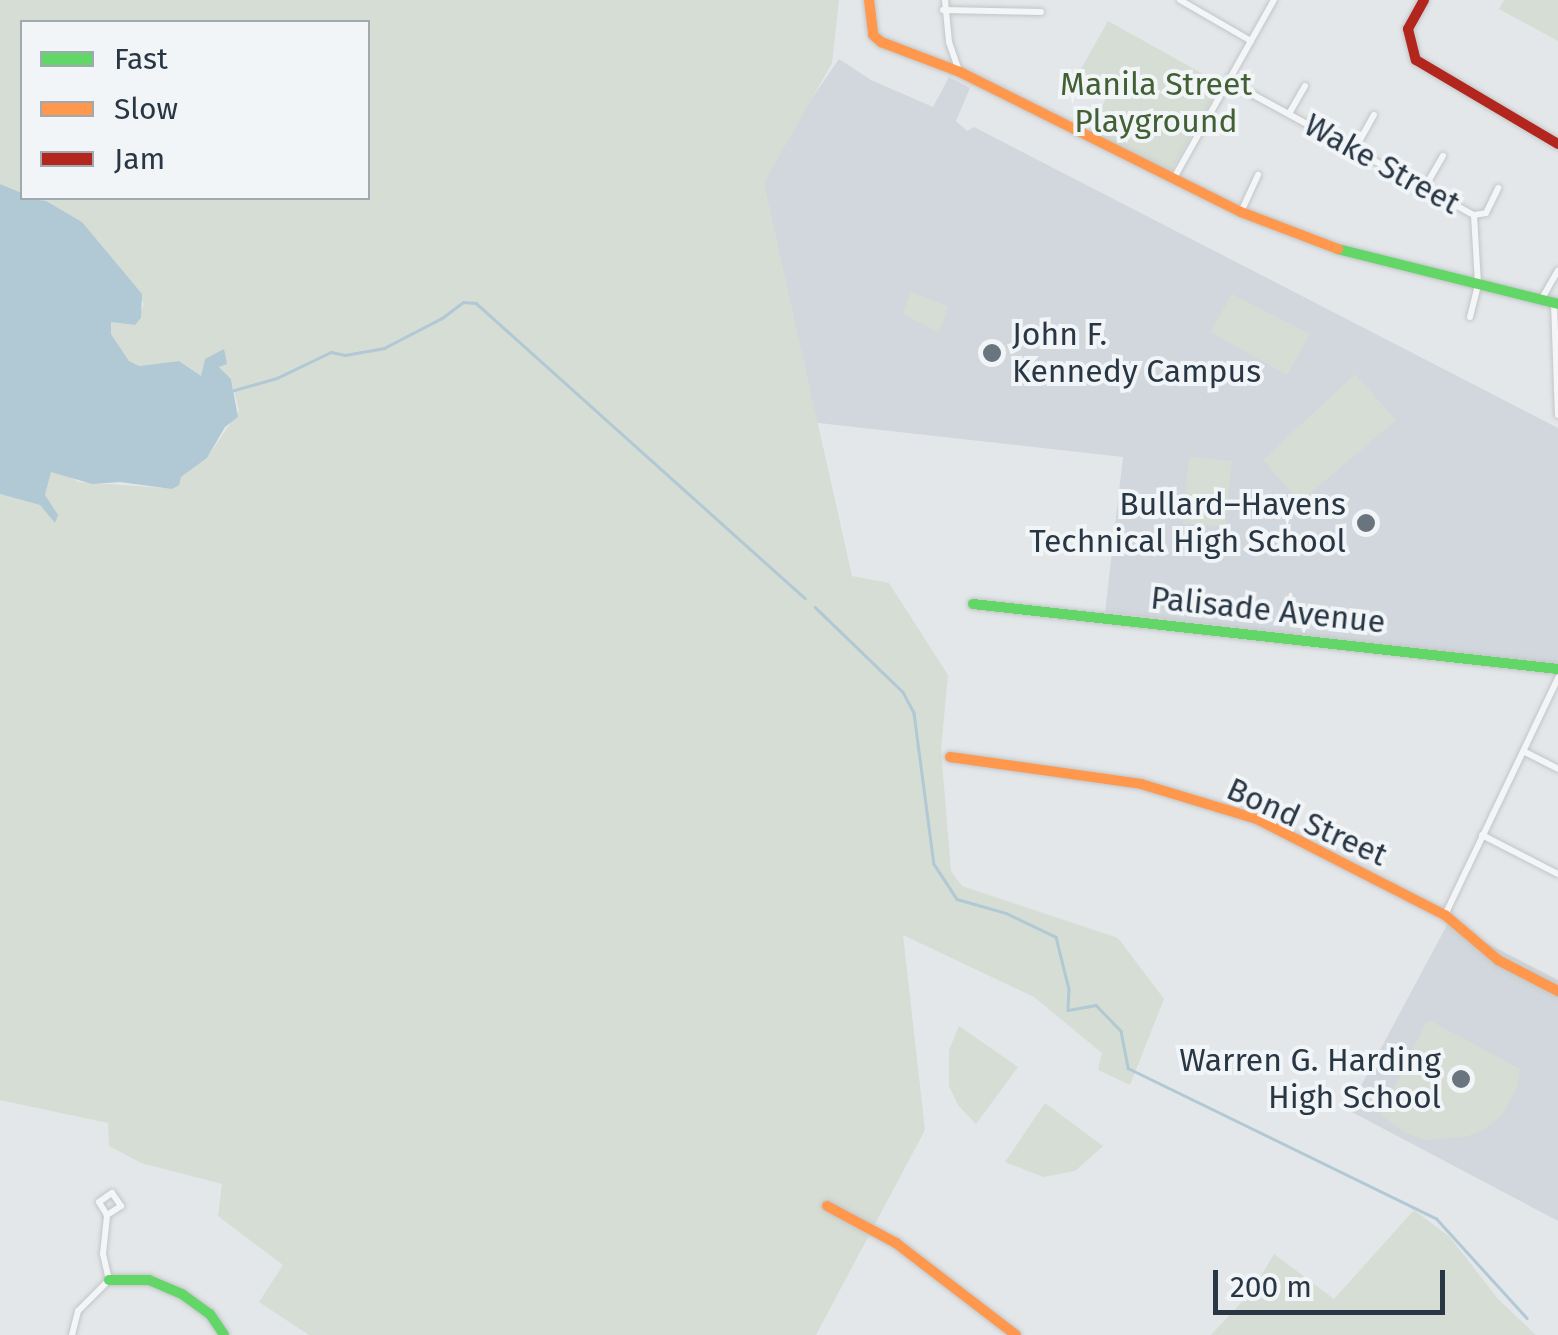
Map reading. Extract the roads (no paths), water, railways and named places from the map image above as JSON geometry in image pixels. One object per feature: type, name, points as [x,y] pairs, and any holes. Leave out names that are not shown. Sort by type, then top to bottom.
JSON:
[{"type":"street","points":[[870,0],[873,35],[882,42],[960,72],[1240,212],[1352,254],[1556,304],[1558,415]]},
{"type":"street","points":[[945,0],[943,10],[960,72]]},
{"type":"street","points":[[1180,0],[1251,41]]},
{"type":"street","points":[[1173,179],[1274,0]]},
{"type":"street","points":[[1424,0],[1408,28],[1416,60],[1558,144]]},
{"type":"street","points":[[943,10],[1041,12]]},
{"type":"street","name":"Wake Street","points":[[1228,82],[1290,112],[1474,215],[1478,285],[1470,317]]},
{"type":"street","points":[[1290,112],[1305,86]]},
{"type":"street","points":[[1356,150],[1374,116]]},
{"type":"street","points":[[1425,187],[1443,156]]},
{"type":"street","points":[[1240,212],[1258,175]]},
{"type":"street","points":[[1474,215],[1486,213],[1498,188]]},
{"type":"street","points":[[1541,300],[1558,270]]},
{"type":"street","name":"Palisade Avenue","points":[[973,604],[1558,668]]},
{"type":"street","points":[[1445,915],[1558,678]]},
{"type":"street","points":[[1526,752],[1558,770]]},
{"type":"street","name":"Bond Street","points":[[950,756],[1141,784],[1257,819],[1445,915],[1498,960],[1558,990]]},
{"type":"street","points":[[1482,835],[1558,874]]},
{"type":"street","points":[[827,1206],[896,1244],[1016,1335]]},
{"type":"street","points":[[108,1215],[103,1254],[109,1280]]},
{"type":"street","points":[[72,1335],[78,1311],[109,1280],[149,1280],[182,1294],[210,1314],[224,1335]]},
{"type":"water","points":[[0,184],[20,192],[20,200],[46,201],[82,222],[142,294],[141,318],[135,325],[111,322],[111,334],[129,361],[139,366],[179,361],[201,376],[205,359],[224,349],[227,364],[219,367],[231,379],[238,417],[225,427],[207,458],[181,477],[179,485],[172,489],[120,482],[92,484],[51,472],[45,495],[58,515],[55,523],[40,505],[0,494]]},
{"type":"waterway","points":[[231,391],[277,378],[331,352],[345,355],[384,348],[442,318],[463,302],[476,303],[805,598]]},
{"type":"waterway","points":[[815,607],[903,692],[914,713],[934,864],[957,899],[1006,913],[1056,937],[1069,989],[1068,1010],[1096,1005],[1121,1031],[1128,1068],[1436,1218],[1527,1318]]},
{"type":"place","name":"John F. Kennedy Campus","points":[[992,353]]},
{"type":"place","name":"Bullard–Havens Technical High School","points":[[1366,523]]},
{"type":"place","name":"Warren G. Harding High School","points":[[1461,1079]]},
{"type":"park label","name":"Manila Street Playground","points":[[1156,104]]}]
